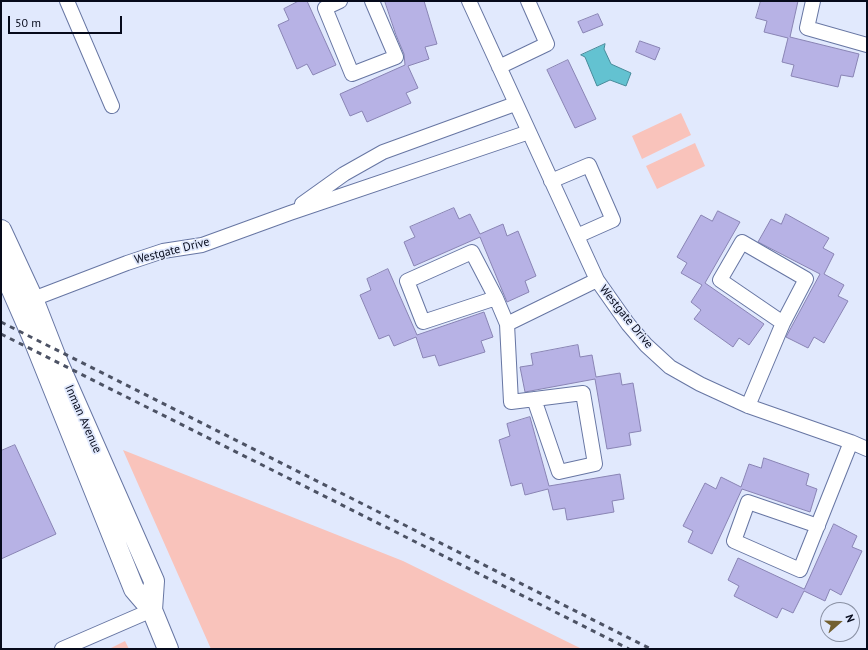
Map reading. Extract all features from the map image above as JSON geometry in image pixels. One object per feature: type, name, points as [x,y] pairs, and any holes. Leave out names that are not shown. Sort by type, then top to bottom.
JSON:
[{"type":"main road","name":"Inman Avenue","points":[[1,230],[33,299],[58,363],[154,581],[152,610]]},
{"type":"main road","name":"Inman Avenue","points":[[1,266],[33,338],[134,589],[152,610],[168,649]]},
{"type":"street","points":[[66,1],[112,106]]},
{"type":"street","points":[[340,1],[325,8],[352,74],[396,57],[372,1]]},
{"type":"street","name":"Westgate Drive","points":[[469,1],[597,280],[628,324],[670,367],[700,384],[748,406],[867,449]]},
{"type":"street","points":[[499,67],[547,44],[528,1]]},
{"type":"street","points":[[813,1],[807,28],[867,45]]},
{"type":"street","name":"Westgate Drive","points":[[290,213],[344,174],[383,152],[515,104]]},
{"type":"street","name":"Westgate Drive","points":[[33,299],[127,262],[163,251],[202,245],[290,213],[529,132]]},
{"type":"street","points":[[551,181],[589,165],[613,220],[577,236]]},
{"type":"street","points":[[748,406],[783,323],[806,279],[742,242],[720,280],[783,323]]},
{"type":"street","points":[[496,298],[423,322],[407,281],[472,252],[496,298],[507,324],[511,402],[534,399],[584,393],[595,464],[559,472],[534,399]]},
{"type":"street","points":[[507,324],[597,280]]},
{"type":"street","points":[[818,526],[748,502],[734,541],[800,570],[818,526],[851,442]]},
{"type":"street","points":[[62,649],[152,610]]},
{"type":"shaded area","points":[[681,113],[691,135],[642,159],[632,136]]},
{"type":"shaded area","points":[[695,143],[705,166],[657,189],[646,166]]},
{"type":"shaded area","points":[[123,450],[403,561],[582,649],[211,649]]},
{"type":"shaded area","points":[[125,641],[129,649],[109,649]]},
{"type":"water","points":[[605,44],[604,49],[611,64],[631,73],[626,86],[610,80],[597,86],[585,57],[581,55]]},
{"type":"building","points":[[299,1],[307,1],[336,65],[313,75],[307,64],[297,69],[278,25],[289,20],[284,9]]},
{"type":"building","points":[[385,1],[424,1],[437,44],[425,47],[429,59],[408,66],[418,88],[406,93],[411,103],[367,122],[362,111],[350,116],[340,94],[405,65],[404,54]]},
{"type":"building","points":[[761,1],[798,1],[790,37],[859,54],[853,77],[841,75],[838,87],[791,76],[794,65],[782,62],[788,38],[764,32],[767,21],[756,18]]},
{"type":"building","points":[[598,14],[603,25],[583,33],[578,22]]},
{"type":"building","points":[[640,41],[660,48],[655,60],[636,52]]},
{"type":"building","points":[[568,60],[596,119],[575,128],[547,70]]},
{"type":"building","points":[[454,208],[459,219],[470,214],[480,234],[503,224],[507,236],[518,231],[536,276],[525,281],[529,292],[507,302],[480,237],[414,266],[404,242],[415,237],[410,227]]},
{"type":"building","points":[[718,211],[740,222],[705,283],[764,324],[749,345],[739,338],[733,347],[694,319],[701,310],[691,302],[702,285],[681,273],[687,263],[677,257],[701,215],[712,221]]},
{"type":"building","points":[[786,214],[829,238],[823,248],[834,254],[824,274],[844,285],[838,296],[848,301],[824,343],[814,337],[808,348],[786,337],[820,274],[758,242],[771,219],[781,224]]},
{"type":"building","points":[[388,269],[417,335],[484,312],[493,337],[481,341],[485,352],[439,366],[435,355],[423,358],[416,337],[394,346],[389,335],[379,339],[360,295],[371,290],[367,279]]},
{"type":"building","points":[[578,345],[580,357],[592,355],[596,377],[620,373],[622,385],[633,383],[641,431],[629,433],[631,445],[607,449],[595,379],[525,392],[520,367],[533,365],[531,354]]},
{"type":"building","points":[[530,417],[549,486],[620,474],[624,499],[612,501],[614,512],[567,520],[565,508],[553,510],[548,489],[525,495],[522,483],[511,486],[499,440],[510,436],[507,424]]},
{"type":"building","points":[[15,445],[56,534],[1,559],[1,451]]},
{"type":"building","points":[[764,458],[809,474],[806,485],[817,489],[810,512],[742,489],[712,554],[688,542],[693,531],[683,526],[705,483],[716,489],[721,477],[741,487],[749,464],[761,468]]},
{"type":"building","points":[[834,524],[857,536],[852,547],[862,551],[841,595],[830,589],[825,601],[804,591],[793,613],[782,608],[777,618],[734,596],[739,586],[728,580],[738,558],[804,589]]},
{"type":"railway","points":[[1,322],[651,649]]},
{"type":"railway","points":[[1,334],[629,649]]}]
